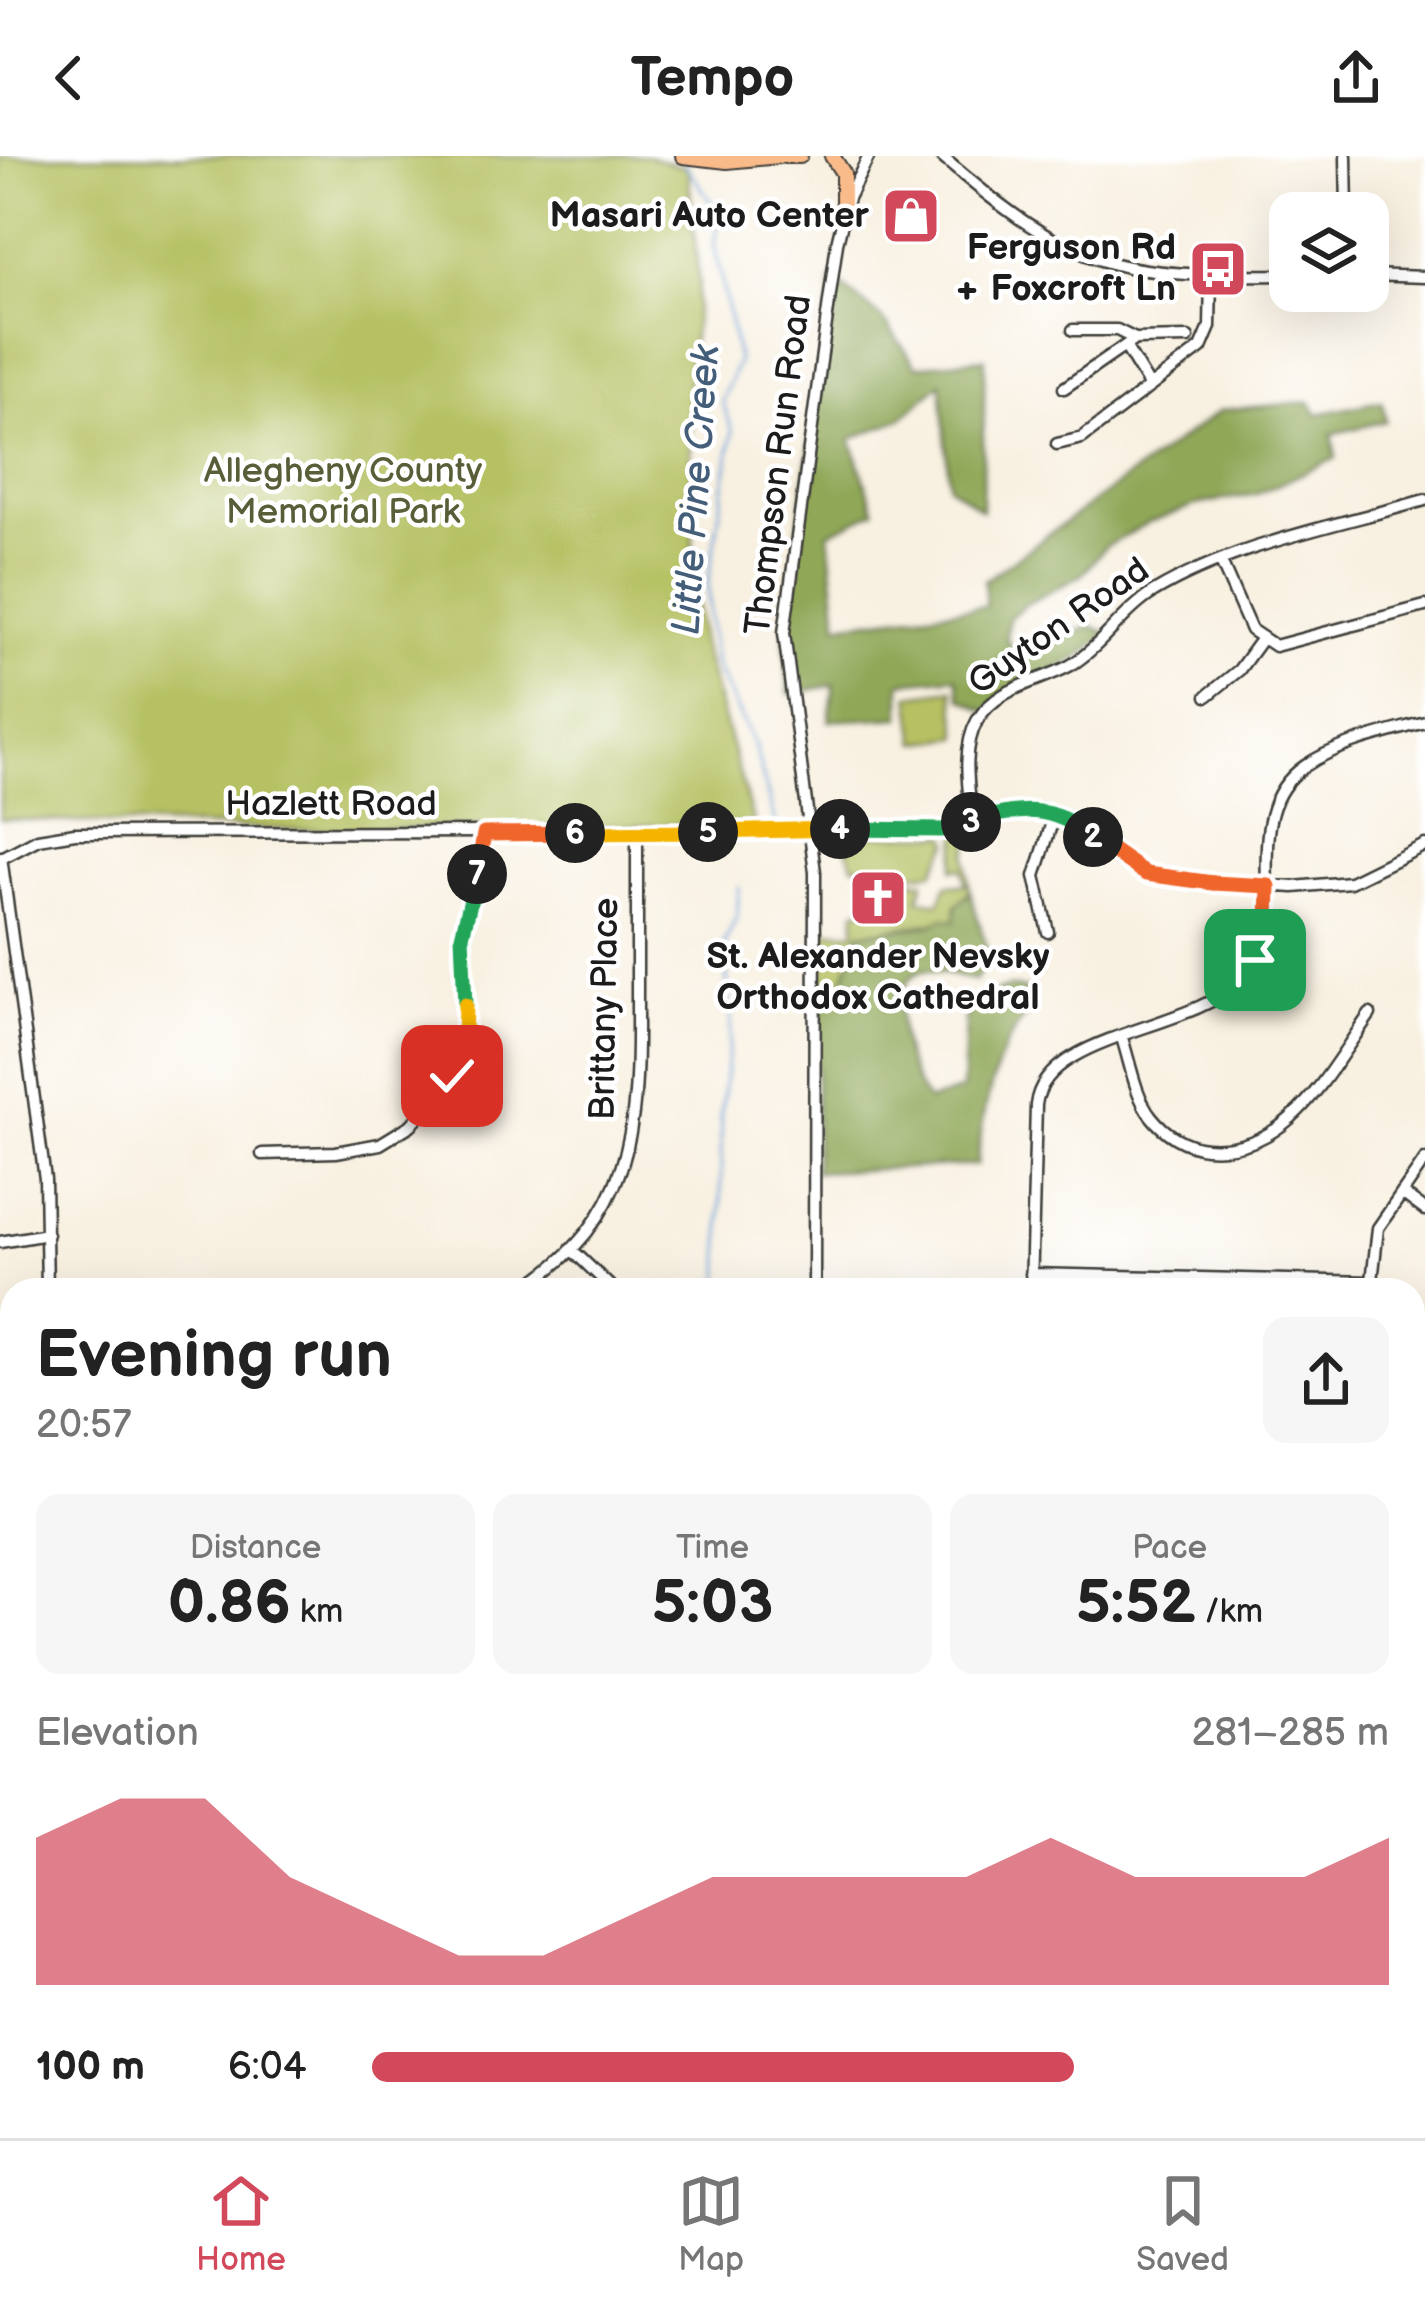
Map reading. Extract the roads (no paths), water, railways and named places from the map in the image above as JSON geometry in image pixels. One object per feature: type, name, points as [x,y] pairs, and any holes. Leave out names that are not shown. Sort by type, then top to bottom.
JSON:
[{"type":"main road","points":[[683,156],[728,161],[800,156]]},
{"type":"main road","points":[[832,156],[843,172],[843,213]]},
{"type":"street","name":"Thompson Run Road","points":[[814,1278],[812,830],[788,694],[785,614],[843,213],[868,156]]},
{"type":"street","points":[[941,156],[1008,214],[1063,248],[1128,269],[1269,275]]},
{"type":"street","points":[[1346,156],[1347,192]]},
{"type":"street","points":[[1057,444],[1082,438],[1204,344],[1211,276]]},
{"type":"street","points":[[1389,276],[1425,277]]},
{"type":"street","points":[[1072,330],[1117,330],[1130,342],[1150,387]]},
{"type":"street","points":[[1064,388],[1130,342],[1188,338]]},
{"type":"street","name":"Guyton Road","points":[[972,821],[969,750],[985,711],[1011,690],[1078,660],[1154,592],[1221,562],[1425,500]]},
{"type":"street","points":[[1221,562],[1260,641]]},
{"type":"street","points":[[1260,641],[1288,646],[1425,606]]},
{"type":"street","points":[[1208,696],[1239,670],[1260,641]]},
{"type":"street","points":[[1031,1278],[1040,1088],[1072,1055],[1205,1006],[1236,985],[1260,951],[1269,886],[1270,812],[1289,779],[1324,756],[1425,722]]},
{"type":"street","points":[[812,830],[946,830],[1021,809],[1055,813],[1153,877],[1269,886],[1340,885],[1424,848]]},
{"type":"street","points":[[1048,932],[1035,870],[1055,813]]},
{"type":"street","name":"Hazlett Road","points":[[1,858],[38,839],[76,833],[812,830]]},
{"type":"street","name":"Brittany Place","points":[[535,1278],[572,1249],[615,1187],[635,1128],[638,832]]},
{"type":"street","points":[[262,1154],[336,1152],[380,1144],[411,1125],[446,1084],[464,1040],[462,936],[484,834]]},
{"type":"street","points":[[1,858],[45,1179],[47,1278]]},
{"type":"street","points":[[1122,1038],[1145,1107],[1160,1125],[1194,1146],[1234,1148],[1261,1142],[1290,1120],[1370,1014]]},
{"type":"street","points":[[1372,1278],[1375,1237],[1425,1160]]},
{"type":"street","points":[[1402,1192],[1425,1210]]},
{"type":"street","points":[[0,1242],[47,1234]]},
{"type":"street","points":[[572,1249],[602,1278]]},
{"type":"street","points":[[1031,1274],[1144,1278]]},
{"type":"waterway","name":"Little Pine Creek","points":[[685,164],[720,215],[714,243],[738,361],[722,401],[733,432],[708,582],[715,665],[754,744],[775,822]]},
{"type":"waterway","name":"Little Pine Creek","points":[[721,1278],[721,1115],[731,1022],[724,944],[737,916],[739,888]]},
{"type":"place","name":"Masari Auto Center","points":[[911,216]]},
{"type":"place","name":"Ferguson Rd + Foxcroft Ln","points":[[1218,269]]},
{"type":"place","name":"St. Alexander Nevsky Orthodox Cathedral","points":[[878,898]]},
{"type":"park label","name":"Allegheny County Memorial Park","points":[[343,492]]}]
